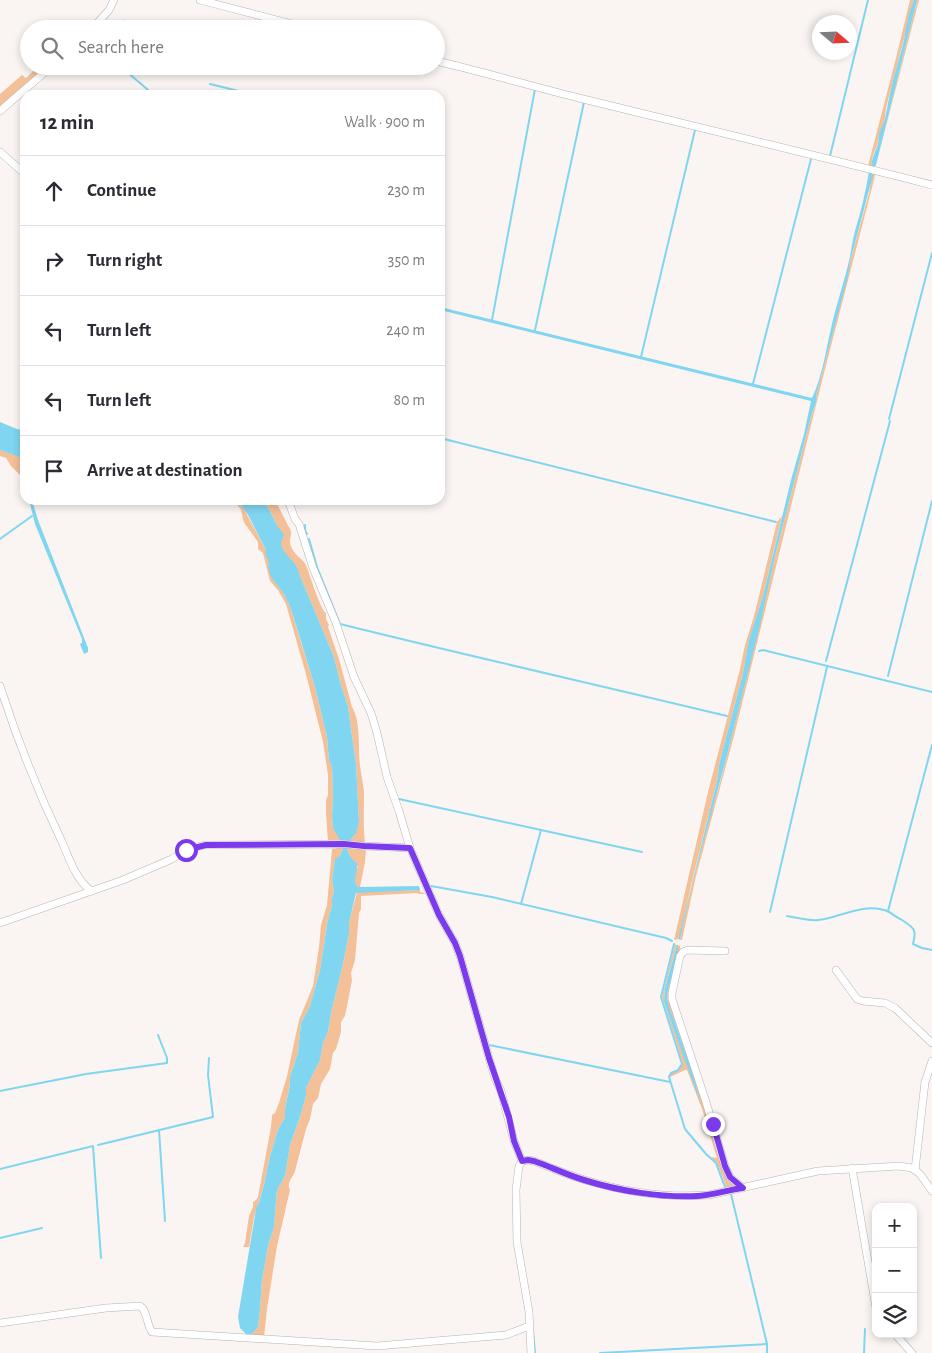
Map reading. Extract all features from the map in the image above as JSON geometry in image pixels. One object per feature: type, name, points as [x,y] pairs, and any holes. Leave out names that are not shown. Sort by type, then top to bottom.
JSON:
[{"type":"street","points":[[100,20],[109,10],[114,0]]},
{"type":"street","points":[[200,0],[277,20]]},
{"type":"street","points":[[445,63],[932,185]]},
{"type":"street","points":[[24,90],[42,75]]},
{"type":"street","points":[[0,111],[20,94]]},
{"type":"street","points":[[0,152],[20,170]]},
{"type":"street","points":[[290,505],[336,623],[354,677],[371,713],[387,777],[400,811],[410,848],[439,915],[460,956],[491,1065],[501,1091],[514,1141],[522,1161]]},
{"type":"street","points":[[0,686],[20,745],[50,818],[80,881],[91,891]]},
{"type":"street","points":[[0,923],[123,880],[172,859],[186,850],[206,845],[344,844],[410,848]]},
{"type":"street","points":[[725,951],[688,950],[683,952],[680,956],[672,999],[725,1166],[730,1177],[743,1188]]},
{"type":"street","points":[[836,970],[857,999],[885,1003],[895,1008],[932,1043]]},
{"type":"street","points":[[915,1170],[925,1082],[932,1061]]},
{"type":"street","points":[[522,1161],[534,1161],[601,1185],[664,1195],[702,1195],[818,1171],[899,1166],[915,1170],[932,1191]]},
{"type":"street","points":[[522,1161],[519,1166],[516,1190],[517,1242],[529,1312],[532,1353]]},
{"type":"street","points":[[852,1168],[873,1293]]},
{"type":"street","points":[[0,1323],[106,1308],[140,1306],[143,1308],[152,1332],[377,1346],[506,1335],[529,1326]]},
{"type":"street","points":[[899,1338],[912,1353]]},
{"type":"shaded area","points":[[910,0],[914,0],[886,108],[883,127],[879,134],[871,166],[868,166],[896,58]]},
{"type":"shaded area","points":[[917,0],[919,0],[875,168],[873,167],[876,164]]},
{"type":"shaded area","points":[[22,75],[26,78],[29,75],[38,75],[0,108],[0,94]]},
{"type":"shaded area","points":[[872,173],[875,173],[874,180],[734,736],[696,876],[682,940],[680,940],[691,888],[721,779],[775,556],[817,400],[816,396],[869,193]]},
{"type":"shaded area","points":[[0,450],[20,457],[20,475],[6,458],[0,456]]},
{"type":"shaded area","points":[[238,505],[241,505],[245,511],[266,550],[278,586],[291,609],[315,687],[327,737],[329,761],[332,767],[333,828],[344,842],[328,842],[326,800],[328,795],[328,775],[323,742],[307,678],[286,604],[270,581],[263,553],[258,549],[258,542],[245,524]]},
{"type":"shaded area","points":[[267,505],[278,505],[291,531],[290,542],[292,549],[306,565],[318,599],[326,613],[328,627],[357,720],[364,792],[365,843],[348,842],[354,836],[359,822],[356,764],[348,707],[334,657],[295,565],[283,552],[275,521]]},
{"type":"shaded area","points":[[782,516],[763,596],[749,641],[679,939],[674,940],[708,792],[745,645],[777,522]]},
{"type":"shaded area","points":[[344,847],[339,857],[335,860],[332,880],[334,892],[320,970],[310,1006],[301,1023],[298,1053],[290,1077],[285,1117],[278,1130],[270,1156],[264,1185],[254,1217],[249,1247],[243,1247],[253,1202],[258,1197],[272,1115],[275,1113],[279,1103],[287,1076],[299,1020],[313,986],[321,925],[327,905],[332,849]]},
{"type":"shaded area","points":[[347,847],[366,849],[360,887],[356,885],[355,880],[358,867],[356,862],[352,860]]},
{"type":"shaded area","points":[[420,890],[420,892],[427,894],[361,896],[355,960],[351,973],[352,980],[345,1016],[341,1022],[341,1032],[333,1053],[330,1069],[321,1084],[318,1098],[313,1104],[295,1171],[289,1182],[290,1190],[277,1246],[264,1337],[250,1336],[258,1327],[262,1280],[268,1246],[274,1227],[277,1190],[285,1176],[290,1145],[306,1096],[306,1088],[320,1060],[323,1043],[328,1032],[349,934],[349,923],[357,892]]},
{"type":"shaded area","points":[[675,944],[677,945],[665,988],[664,1002],[699,1097],[677,1027],[668,1008],[667,994],[678,953],[678,945],[680,946],[680,952],[670,995],[727,1176],[736,1186],[728,1189],[717,1164],[711,1157],[717,1158],[702,1109],[687,1070],[670,1077],[671,1073],[678,1070],[683,1064],[662,997]]},
{"type":"water","points":[[914,0],[917,0],[876,165],[873,167],[871,166],[872,160],[878,144],[879,133],[885,121],[892,85]]},
{"type":"water","points":[[869,171],[873,175],[816,396],[817,400],[775,556],[759,629],[725,763],[691,888],[680,940],[679,936],[718,777],[719,765],[743,673],[749,640],[763,596],[811,401],[445,311],[445,308],[812,398],[822,371]]},
{"type":"water","points":[[0,422],[20,429],[20,458],[0,450]]},
{"type":"water","points":[[30,505],[34,505],[88,648],[88,652],[84,654],[80,644],[82,639],[35,524]]},
{"type":"water","points":[[241,505],[267,505],[277,526],[283,533],[282,548],[295,564],[334,657],[348,707],[356,764],[359,822],[356,833],[348,842],[340,840],[333,828],[332,767],[329,761],[327,737],[315,687],[291,609],[284,594],[271,577],[266,550]]},
{"type":"water","points":[[344,847],[347,847],[350,856],[357,863],[355,881],[358,887],[419,886],[420,890],[356,893],[328,1032],[323,1043],[320,1060],[306,1088],[306,1096],[290,1145],[285,1176],[277,1190],[274,1227],[268,1246],[262,1280],[258,1327],[250,1336],[246,1336],[240,1328],[238,1317],[256,1209],[278,1130],[285,1117],[290,1077],[298,1053],[301,1023],[310,1006],[320,970],[334,892],[332,880],[335,859],[339,857]]},
{"type":"water","points":[[677,945],[678,953],[667,999],[693,1074],[700,1102],[664,1002],[665,988]]},
{"type":"waterway","points":[[830,156],[868,0]]},
{"type":"waterway","points":[[131,75],[148,90]]},
{"type":"waterway","points":[[210,84],[235,90]]},
{"type":"waterway","points":[[492,320],[535,89]]},
{"type":"waterway","points":[[535,330],[584,102]]},
{"type":"waterway","points":[[641,357],[695,130]]},
{"type":"waterway","points":[[753,384],[811,159]]},
{"type":"waterway","points":[[889,419],[932,253]]},
{"type":"waterway","points":[[826,661],[890,421]]},
{"type":"waterway","points":[[445,439],[776,522]]},
{"type":"waterway","points":[[888,676],[932,501]]},
{"type":"waterway","points":[[0,539],[32,516]]},
{"type":"waterway","points":[[305,525],[307,534]]},
{"type":"waterway","points":[[309,539],[317,567],[340,624],[727,716]]},
{"type":"waterway","points":[[759,651],[763,650],[932,692]]},
{"type":"waterway","points":[[770,912],[827,667]]},
{"type":"waterway","points":[[888,911],[932,745]]},
{"type":"waterway","points":[[399,799],[541,830]]},
{"type":"waterway","points":[[521,904],[541,830],[642,852]]},
{"type":"waterway","points":[[431,886],[492,897],[672,941]]},
{"type":"waterway","points":[[787,916],[806,920],[818,920],[862,909],[880,909],[891,913],[914,929],[913,944],[932,950]]},
{"type":"waterway","points":[[674,944],[661,997],[682,1064],[669,1077],[685,1129],[716,1163],[727,1190]]},
{"type":"waterway","points":[[0,1091],[86,1074],[167,1063],[167,1058],[158,1035]]},
{"type":"waterway","points":[[489,1045],[670,1082]]},
{"type":"waterway","points":[[98,1145],[213,1117],[208,1075],[209,1058]]},
{"type":"waterway","points":[[159,1130],[165,1221]]},
{"type":"waterway","points":[[0,1169],[93,1146],[101,1258]]},
{"type":"waterway","points":[[731,1194],[767,1344],[767,1353]]},
{"type":"waterway","points":[[0,1238],[42,1228]]},
{"type":"waterway","points":[[864,1353],[865,1329]]},
{"type":"waterway","points":[[533,1331],[535,1353]]},
{"type":"waterway","points":[[600,1353],[767,1344]]},
{"type":"route","points":[[186,850],[206,845],[344,844],[410,848],[439,915],[460,956],[495,1078],[509,1117],[514,1141],[522,1161],[534,1161],[601,1185],[664,1195],[709,1195],[743,1188],[730,1177],[713,1124]]}]
